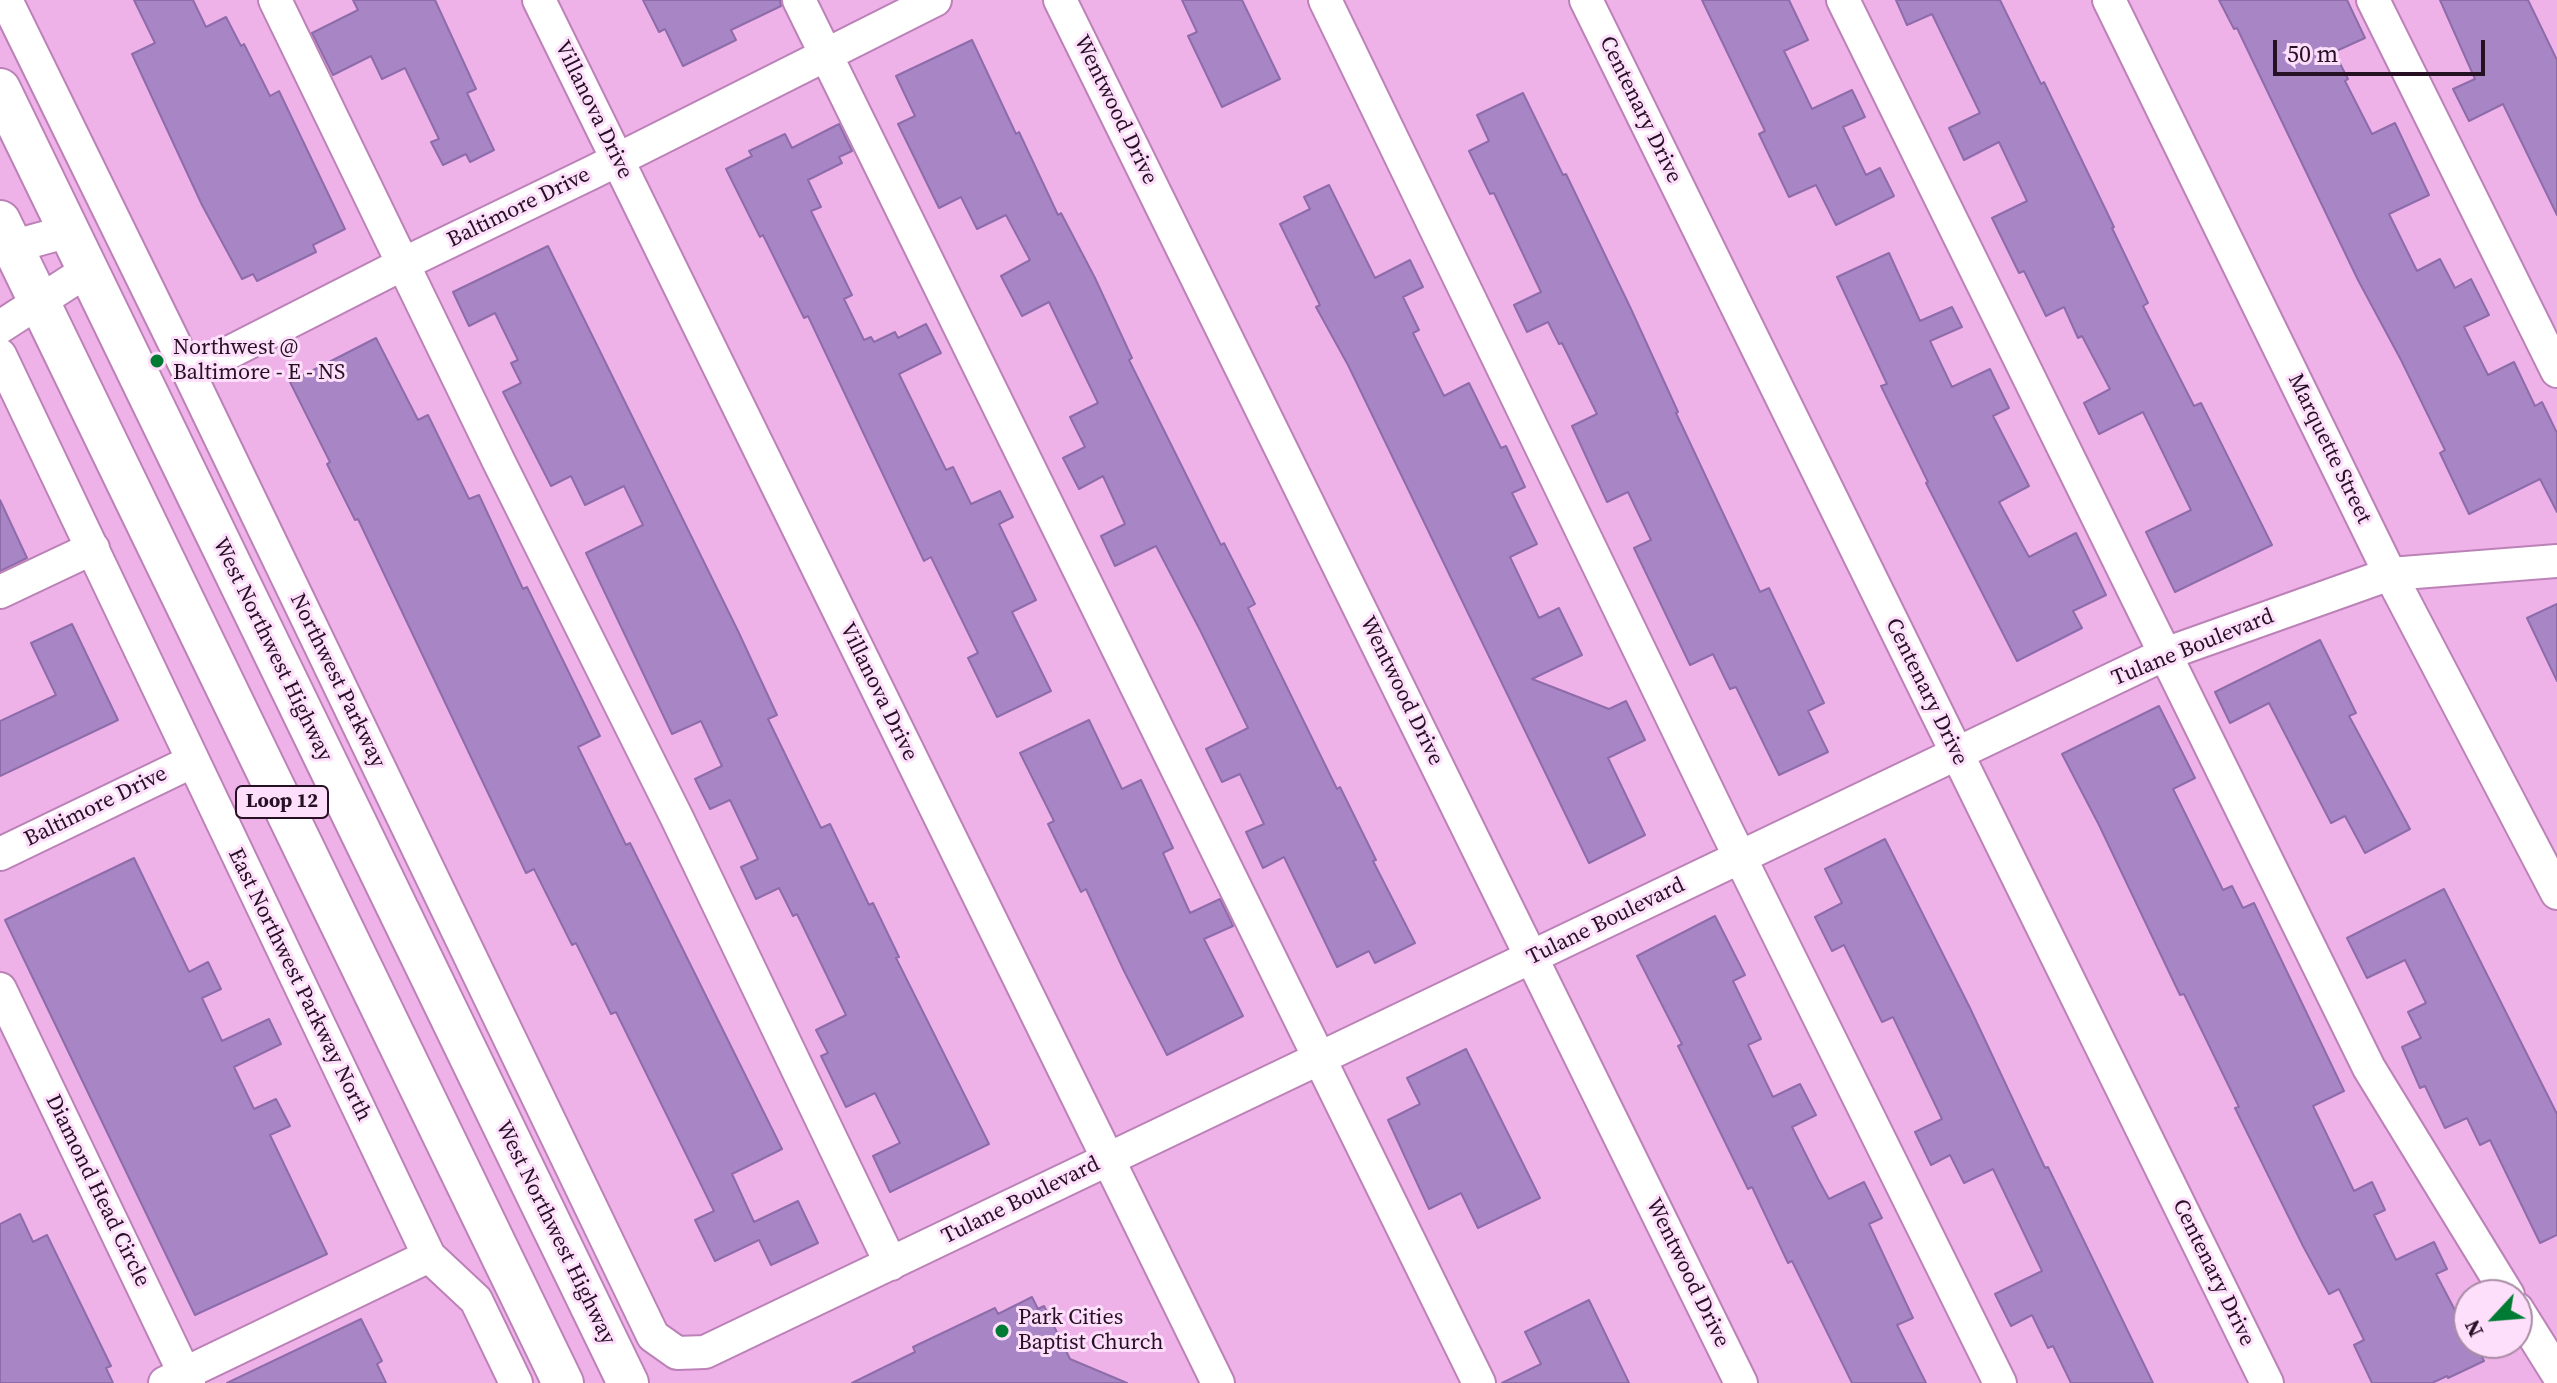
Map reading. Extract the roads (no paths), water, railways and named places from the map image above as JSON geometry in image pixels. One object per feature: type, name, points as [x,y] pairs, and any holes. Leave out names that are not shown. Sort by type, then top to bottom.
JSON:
[{"type":"main road","name":"West Northwest Highway","points":[[0,89],[628,1383]]},
{"type":"main road","name":"Loop 12","points":[[4,239],[40,303],[563,1383]]},
{"type":"street","name":"Northwest Parkway","points":[[6,0],[653,1336],[677,1353]]},
{"type":"street","points":[[275,0],[677,818],[891,1264]]},
{"type":"street","name":"Villanova Drive","points":[[539,0],[1218,1383]]},
{"type":"street","points":[[799,0],[1479,1383]]},
{"type":"street","name":"Baltimore Drive","points":[[189,373],[935,0]]},
{"type":"street","name":"Wentwood Drive","points":[[1060,0],[1741,1383]]},
{"type":"street","points":[[1325,0],[2000,1383]]},
{"type":"street","name":"Centenary Drive","points":[[1586,0],[2267,1383]]},
{"type":"street","points":[[1843,0],[2369,1068],[2498,1279]]},
{"type":"street","name":"Marquette Street","points":[[2109,0],[2390,574],[2557,893]]},
{"type":"street","points":[[2373,0],[2557,371]]},
{"type":"street","points":[[4,239],[69,231]]},
{"type":"street","points":[[0,327],[88,270]]},
{"type":"street","name":"East Northwest Parkway North","points":[[0,355],[429,1256],[476,1300],[516,1383]]},
{"type":"street","points":[[0,592],[93,548]]},
{"type":"street","name":"Tulane Boulevard","points":[[677,1353],[705,1352],[2165,654],[2390,574],[2557,561]]},
{"type":"street","name":"Baltimore Drive","points":[[0,854],[193,761]]},
{"type":"street","name":"Diamond Head Circle","points":[[0,989],[179,1380]]},
{"type":"street","points":[[179,1380],[429,1256]]},
{"type":"street","points":[[2533,1335],[2557,1373]]},
{"type":"place","name":"Northwest @ Baltimore - E - NS","points":[[157,361]]},
{"type":"place","name":"Park Cities Baptist Church","points":[[1002,1331]]}]
